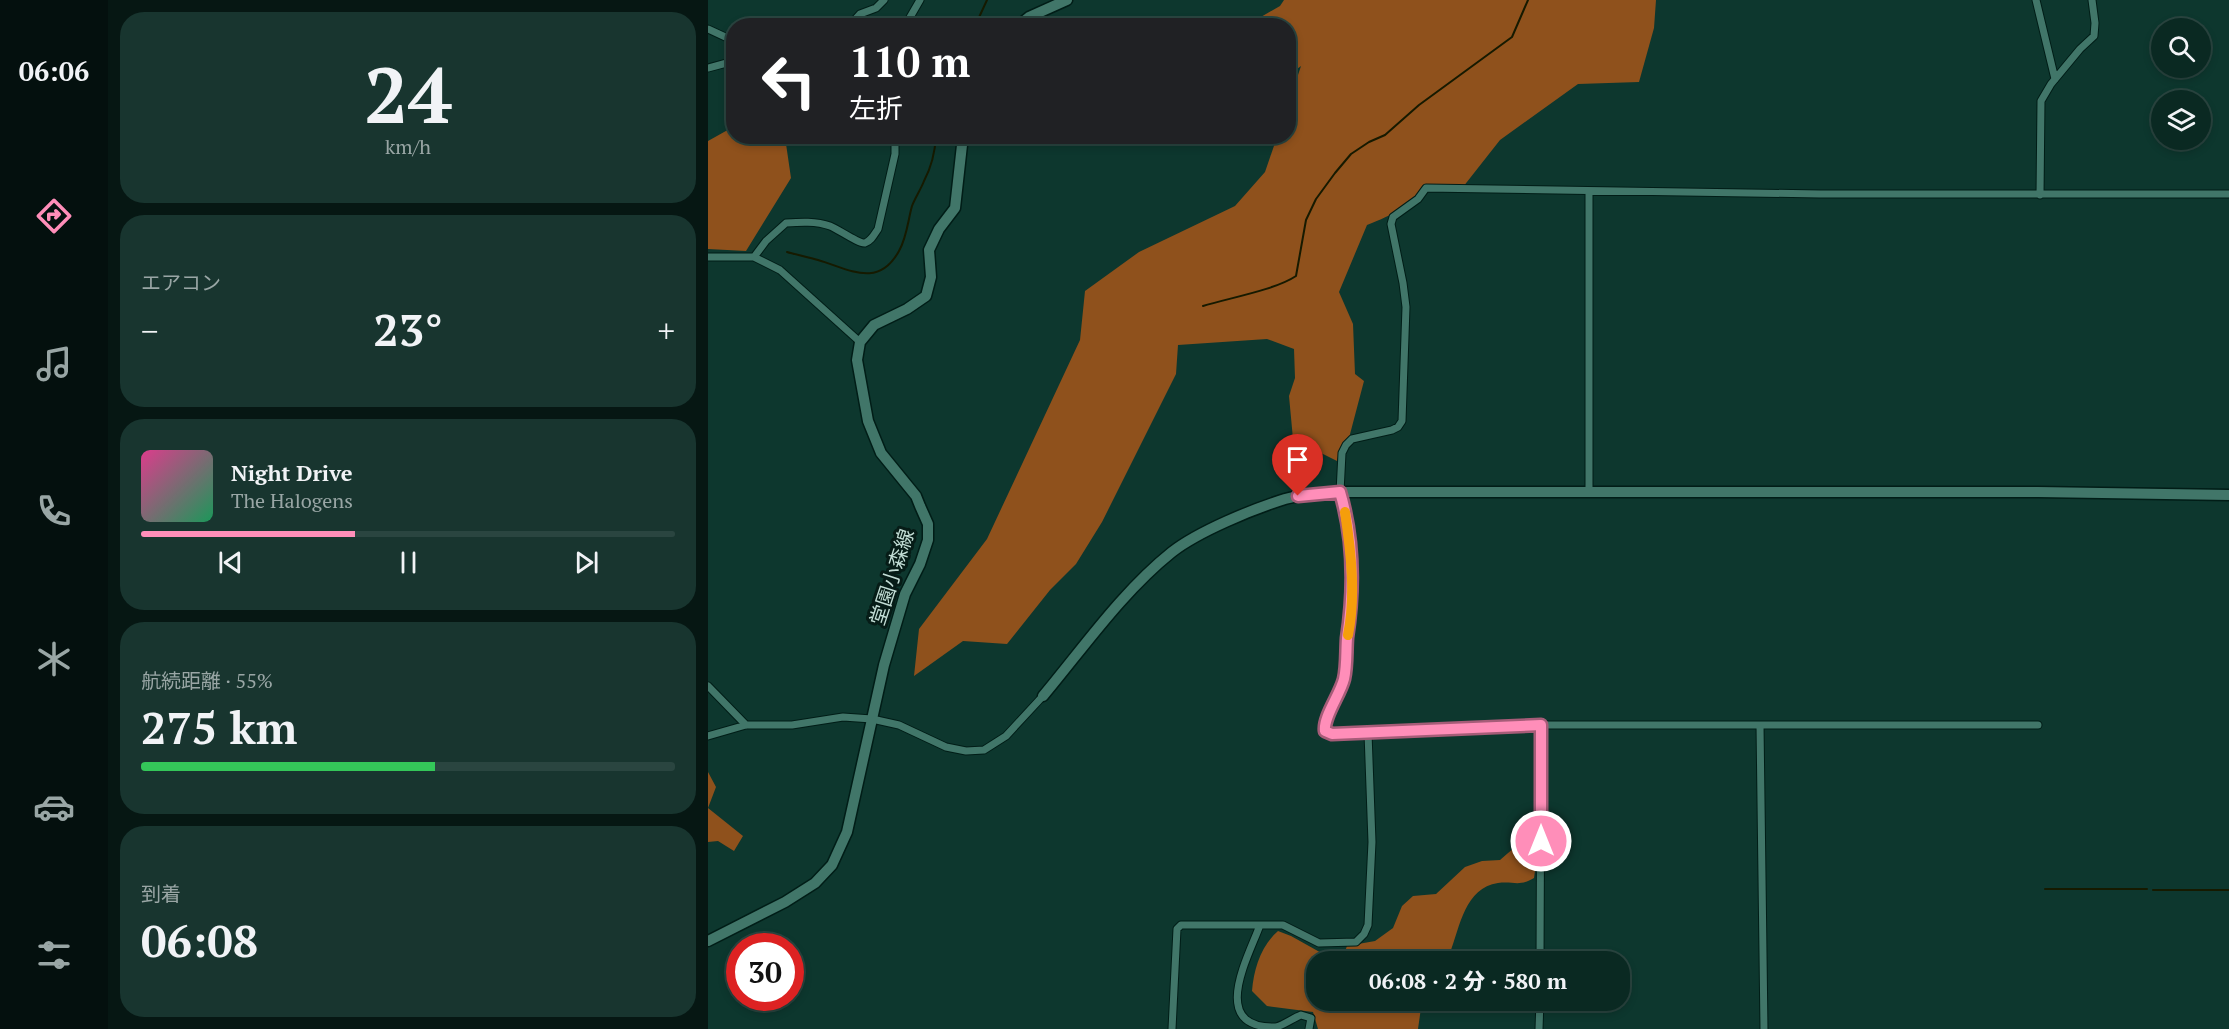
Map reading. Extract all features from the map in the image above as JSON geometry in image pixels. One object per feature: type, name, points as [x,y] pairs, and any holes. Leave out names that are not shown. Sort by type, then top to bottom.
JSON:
[{"type":"street","points":[[856,18],[860,14],[876,8],[884,0]]},
{"type":"street","points":[[910,18],[920,0]]},
{"type":"street","points":[[1028,18],[1067,0]]},
{"type":"street","points":[[2036,0],[2055,79]]},
{"type":"street","points":[[2040,195],[2041,101],[2055,79],[2094,36],[2092,0]]},
{"type":"street","points":[[708,29],[726,37]]},
{"type":"street","points":[[708,68],[726,63]]},
{"type":"street","points":[[754,257],[766,241],[786,223],[828,225],[849,235],[859,243],[866,243],[878,229],[895,154],[895,144]]},
{"type":"street","points":[[708,257],[754,257],[780,270],[860,342],[874,325],[907,309],[926,296],[931,277],[929,250],[939,229],[955,208],[962,144]]},
{"type":"street","points":[[2038,725],[1541,725],[1332,734],[1325,731],[1324,725],[1344,678],[1352,587],[1349,537],[1340,492],[1342,453],[1352,439],[1392,430],[1398,427],[1402,420],[1406,307],[1390,224],[1393,217],[1418,199],[1426,188],[1589,192],[2229,194]]},
{"type":"street","points":[[1589,192],[1590,493]]},
{"type":"street","name":"堂園小森線","points":[[708,941],[785,902],[815,883],[832,865],[847,832],[884,665],[904,594],[920,564],[928,540],[928,524],[916,496],[881,453],[868,421],[857,360],[860,342]]},
{"type":"street","points":[[708,736],[746,726],[792,725],[843,717],[872,719],[899,725],[946,747],[966,751],[984,750],[1006,736],[1043,696],[1123,599],[1174,551],[1202,534],[1286,499],[1311,494],[1340,492],[2038,492],[2229,495]]},
{"type":"street","points":[[708,686],[746,726]]},
{"type":"street","points":[[1540,951],[1541,725]]},
{"type":"street","points":[[1760,725],[1764,1029]]},
{"type":"street","points":[[1172,1029],[1177,929],[1181,925],[1283,925],[1319,943],[1356,942],[1364,934],[1368,925],[1372,842],[1368,733]]},
{"type":"street","points":[[1260,926],[1240,982],[1236,1009],[1243,1021],[1252,1027],[1277,1027],[1301,1015],[1311,1018],[1310,1029]]},
{"type":"street","points":[[1539,1029],[1540,1011]]},
{"type":"shaded area","points":[[1284,0],[1656,0],[1654,28],[1639,82],[1578,84],[1500,140],[1463,187],[1426,185],[1400,210],[1367,225],[1339,292],[1353,324],[1355,374],[1364,381],[1349,438],[1340,450],[1337,461],[1293,439],[1289,396],[1295,378],[1294,349],[1267,339],[1178,345],[1176,374],[1102,522],[1076,564],[1050,590],[1007,644],[963,641],[914,676],[919,629],[987,539],[1080,340],[1085,291],[1139,252],[1235,206],[1265,172],[1275,144],[1296,144],[1296,81],[1301,66],[1296,70],[1296,18],[1259,18],[1280,6]]},
{"type":"shaded area","points":[[726,131],[726,144],[786,144],[791,178],[746,251],[708,249],[708,141]]},
{"type":"shaded area","points":[[708,772],[716,787],[708,808]]},
{"type":"shaded area","points":[[708,808],[743,836],[734,851],[718,841],[708,842]]},
{"type":"shaded area","points":[[1527,846],[1537,857],[1534,878],[1520,883],[1498,883],[1478,892],[1465,910],[1451,951],[1345,951],[1347,946],[1375,941],[1393,928],[1402,906],[1413,896],[1436,894],[1465,867],[1482,861],[1500,860],[1515,847]]},
{"type":"shaded area","points":[[1278,931],[1318,951],[1306,951],[1306,1011],[1421,1011],[1418,1029],[1318,1029],[1313,1012],[1267,1006],[1252,991],[1257,966],[1272,937]]},
{"type":"waterway","points":[[979,18],[987,0]]},
{"type":"waterway","points":[[1203,306],[1264,290],[1296,276],[1306,220],[1316,199],[1335,173],[1351,154],[1385,135],[1419,105],[1512,37],[1528,0]]},
{"type":"waterway","points":[[787,252],[862,273],[882,270],[891,263],[902,246],[912,206],[931,165],[935,144]]},
{"type":"waterway","points":[[2045,889],[2147,889]]},
{"type":"waterway","points":[[2153,890],[2229,890]]},
{"type":"slow traffic","points":[[1345,512],[1352,587],[1348,635]]},
{"type":"route","points":[[1298,496],[1340,492],[1349,537],[1352,587],[1344,678],[1324,725],[1325,731],[1332,734],[1541,725],[1541,841]]}]
